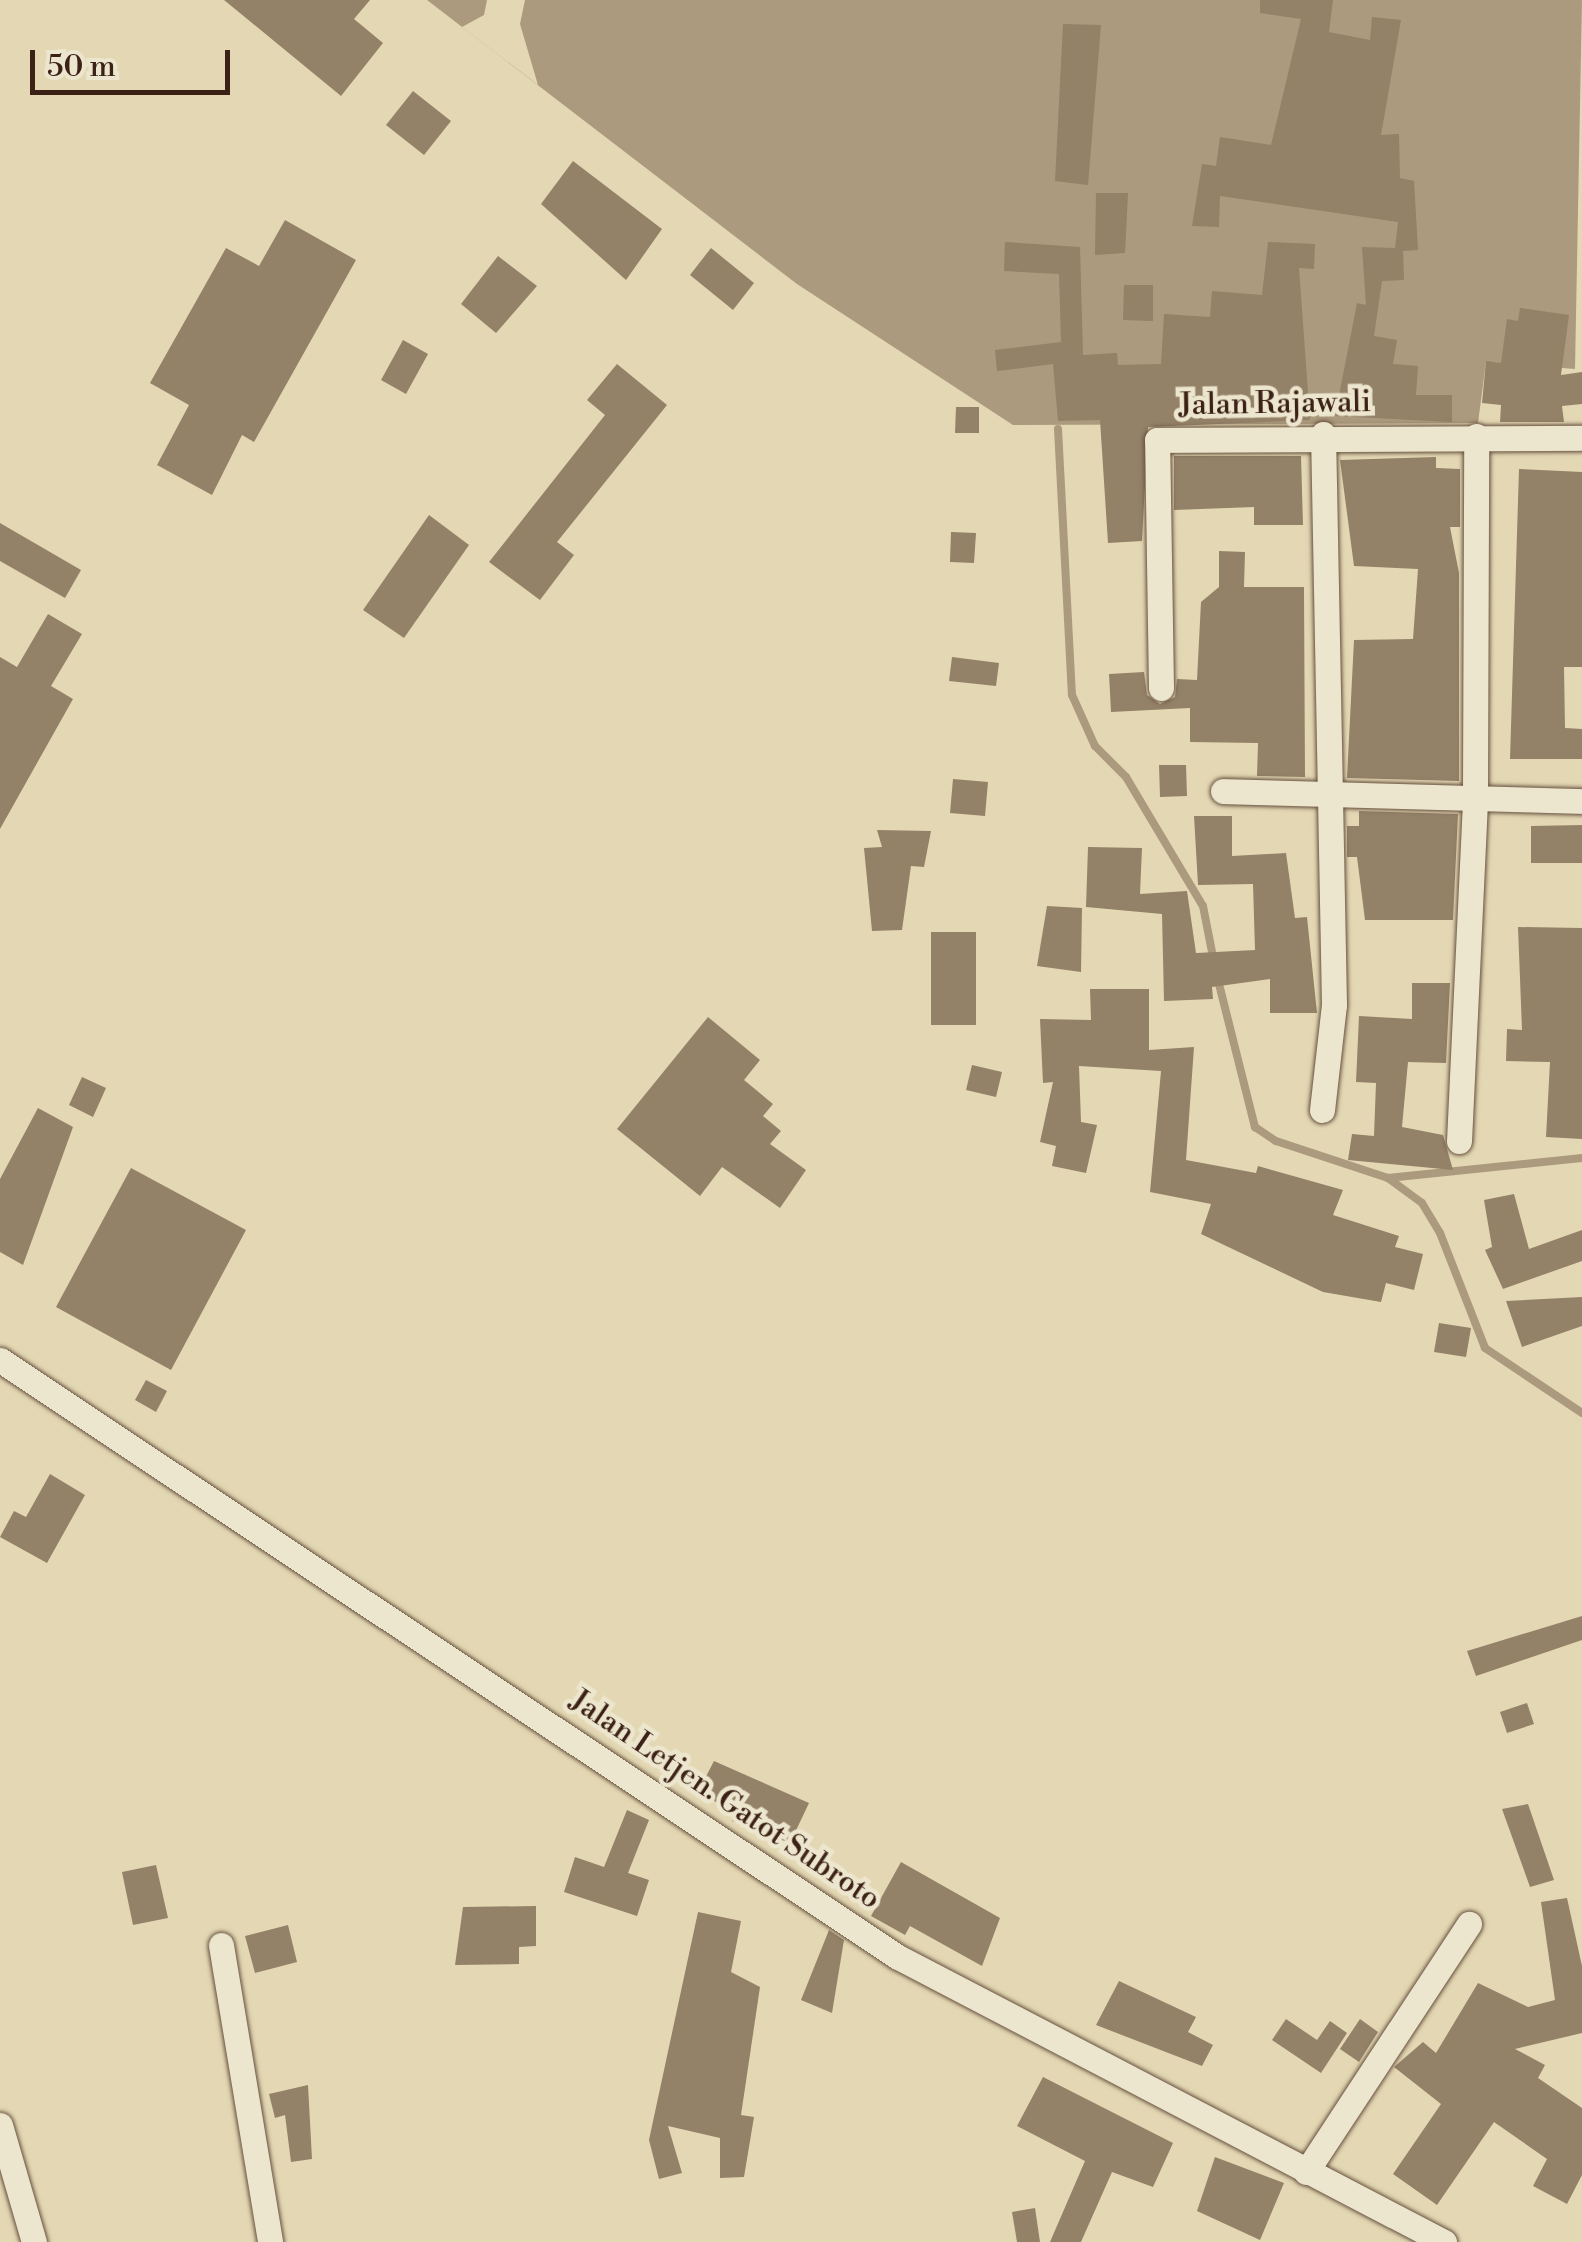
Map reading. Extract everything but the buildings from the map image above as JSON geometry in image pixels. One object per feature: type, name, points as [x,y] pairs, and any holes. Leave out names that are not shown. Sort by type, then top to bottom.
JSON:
[{"type":"street","name":"Jalan Rajawali","points":[[1161,688],[1157,440],[1323,434],[1582,438]]},
{"type":"street","points":[[1322,1110],[1334,1005],[1324,793],[1323,434]]},
{"type":"street","points":[[1459,1141],[1474,796],[1476,436]]},
{"type":"street","points":[[1223,791],[1582,800]]},
{"type":"street","name":"Jalan Letjen. Gatot Subroto","points":[[0,1360],[898,1957],[1444,2242]]},
{"type":"street","points":[[1306,2172],[1470,1924]]},
{"type":"street","points":[[221,1945],[270,2242]]},
{"type":"street","points":[[0,2125],[34,2242]]},
{"type":"shaded area","points":[[427,0],[1582,0],[1575,369],[1486,362],[1478,423],[1013,425],[797,284]]},
{"type":"pier","points":[[487,0],[525,0],[520,24],[538,85],[462,27],[484,15]]},
{"type":"waterway","points":[[1058,429],[1072,695],[1095,746],[1126,777],[1203,906],[1214,962]]},
{"type":"waterway","points":[[1217,976],[1255,1127],[1276,1141],[1388,1178],[1582,1158]]},
{"type":"waterway","points":[[1388,1178],[1422,1203],[1440,1233],[1485,1348],[1582,1413]]}]
